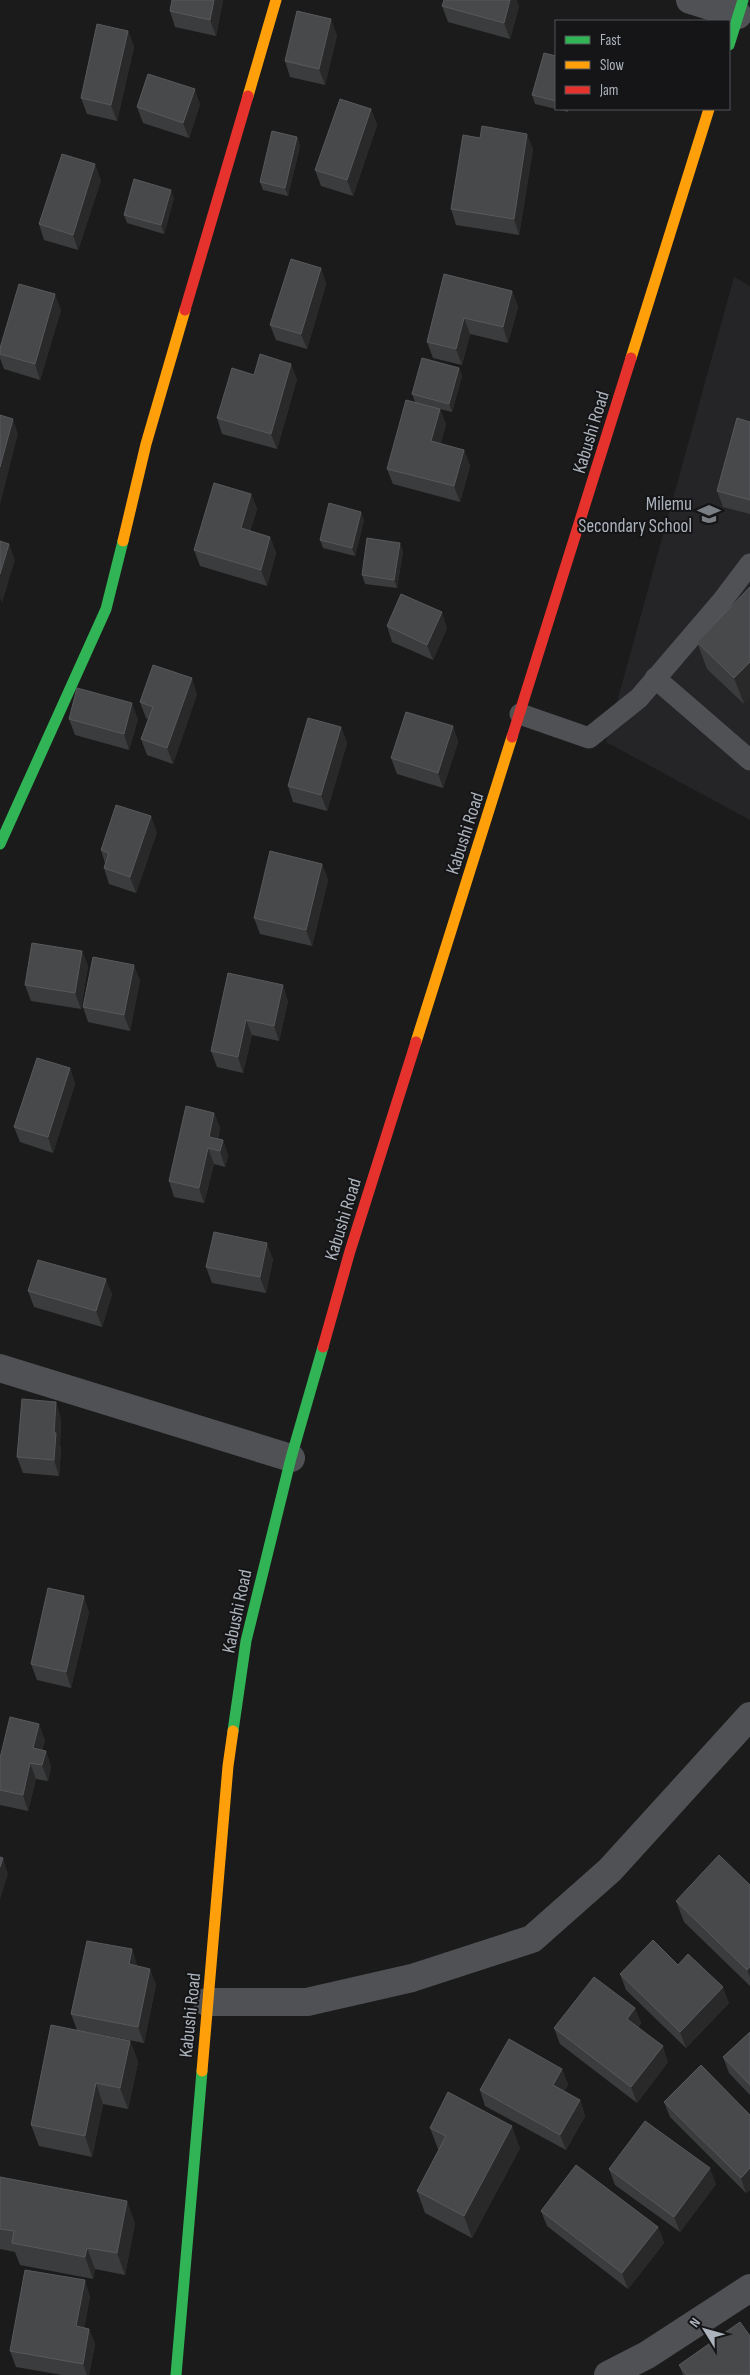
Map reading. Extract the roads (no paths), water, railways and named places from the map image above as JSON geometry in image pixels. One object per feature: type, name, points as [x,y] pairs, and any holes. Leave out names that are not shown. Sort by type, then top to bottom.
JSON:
[{"type":"main road","points":[[0,844],[106,609],[146,444],[276,0]]},
{"type":"main road","points":[[730,42],[741,7]]},
{"type":"main road","name":"Kabushi Road","points":[[176,2375],[228,1766],[246,1641],[291,1458],[350,1251],[709,110]]},
{"type":"street","points":[[690,0],[741,7]]},
{"type":"street","points":[[0,1368],[291,1458]]},
{"type":"street","points":[[207,2002],[307,2002],[412,1978],[532,1939],[610,1870],[750,1716]]},
{"type":"street","points":[[608,2375],[647,2355],[750,2288]]},
{"type":"lane","points":[[520,714],[590,738],[639,698],[722,601],[750,564]]},
{"type":"lane","points":[[656,678],[750,760]]},
{"type":"place","name":"Milemu Secondary School","points":[[709,514]]}]
